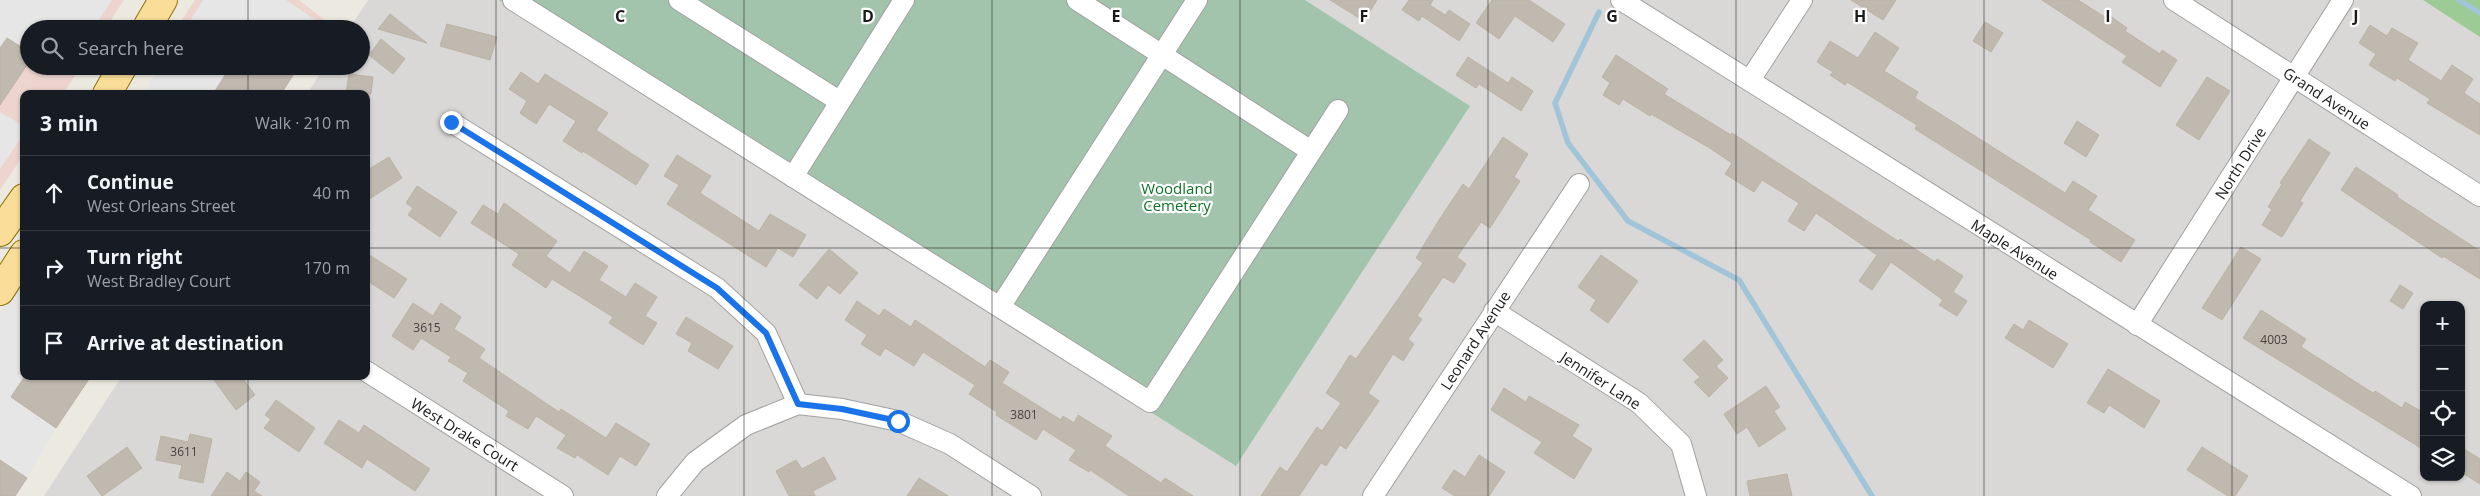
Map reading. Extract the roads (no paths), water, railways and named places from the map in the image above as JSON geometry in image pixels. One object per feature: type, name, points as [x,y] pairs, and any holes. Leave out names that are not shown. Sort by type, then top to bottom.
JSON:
[{"type":"main road","points":[[151,20],[163,0]]},
{"type":"main road","points":[[109,90],[118,75]]},
{"type":"main road","points":[[0,232],[20,204]]},
{"type":"main road","points":[[0,291],[20,260]]},
{"type":"street","points":[[513,0],[1150,402],[1338,110]]},
{"type":"street","points":[[679,0],[840,101]]},
{"type":"street","points":[[792,177],[904,0]]},
{"type":"street","points":[[1076,0],[1311,151]]},
{"type":"street","points":[[1000,307],[1197,0]]},
{"type":"street","name":"Maple Avenue","points":[[1621,0],[2411,496]]},
{"type":"street","points":[[1750,80],[1802,0]]},
{"type":"street","name":"Grand Avenue","points":[[2174,0],[2480,196]]},
{"type":"street","name":"North Drive","points":[[2137,325],[2343,0]]},
{"type":"street","points":[[451,122],[717,288],[766,333],[798,404]]},
{"type":"street","name":"Leonard Avenue","points":[[1374,496],[1579,184]]},
{"type":"street","name":"Jennifer Lane","points":[[1494,311],[1639,402],[1681,444],[1696,496]]},
{"type":"street","name":"West Drake Court","points":[[370,374],[563,496]]},
{"type":"street","points":[[667,496],[695,462],[746,425],[798,404],[842,409],[898,421],[950,444],[1021,493]]},
{"type":"waterway","points":[[2459,0],[2480,13]]},
{"type":"waterway","points":[[1599,12],[1555,103],[1568,143],[1628,221],[1739,280],[1872,496]]},
{"type":"park label","name":"Woodland Cemetery","points":[[1177,196]]}]
